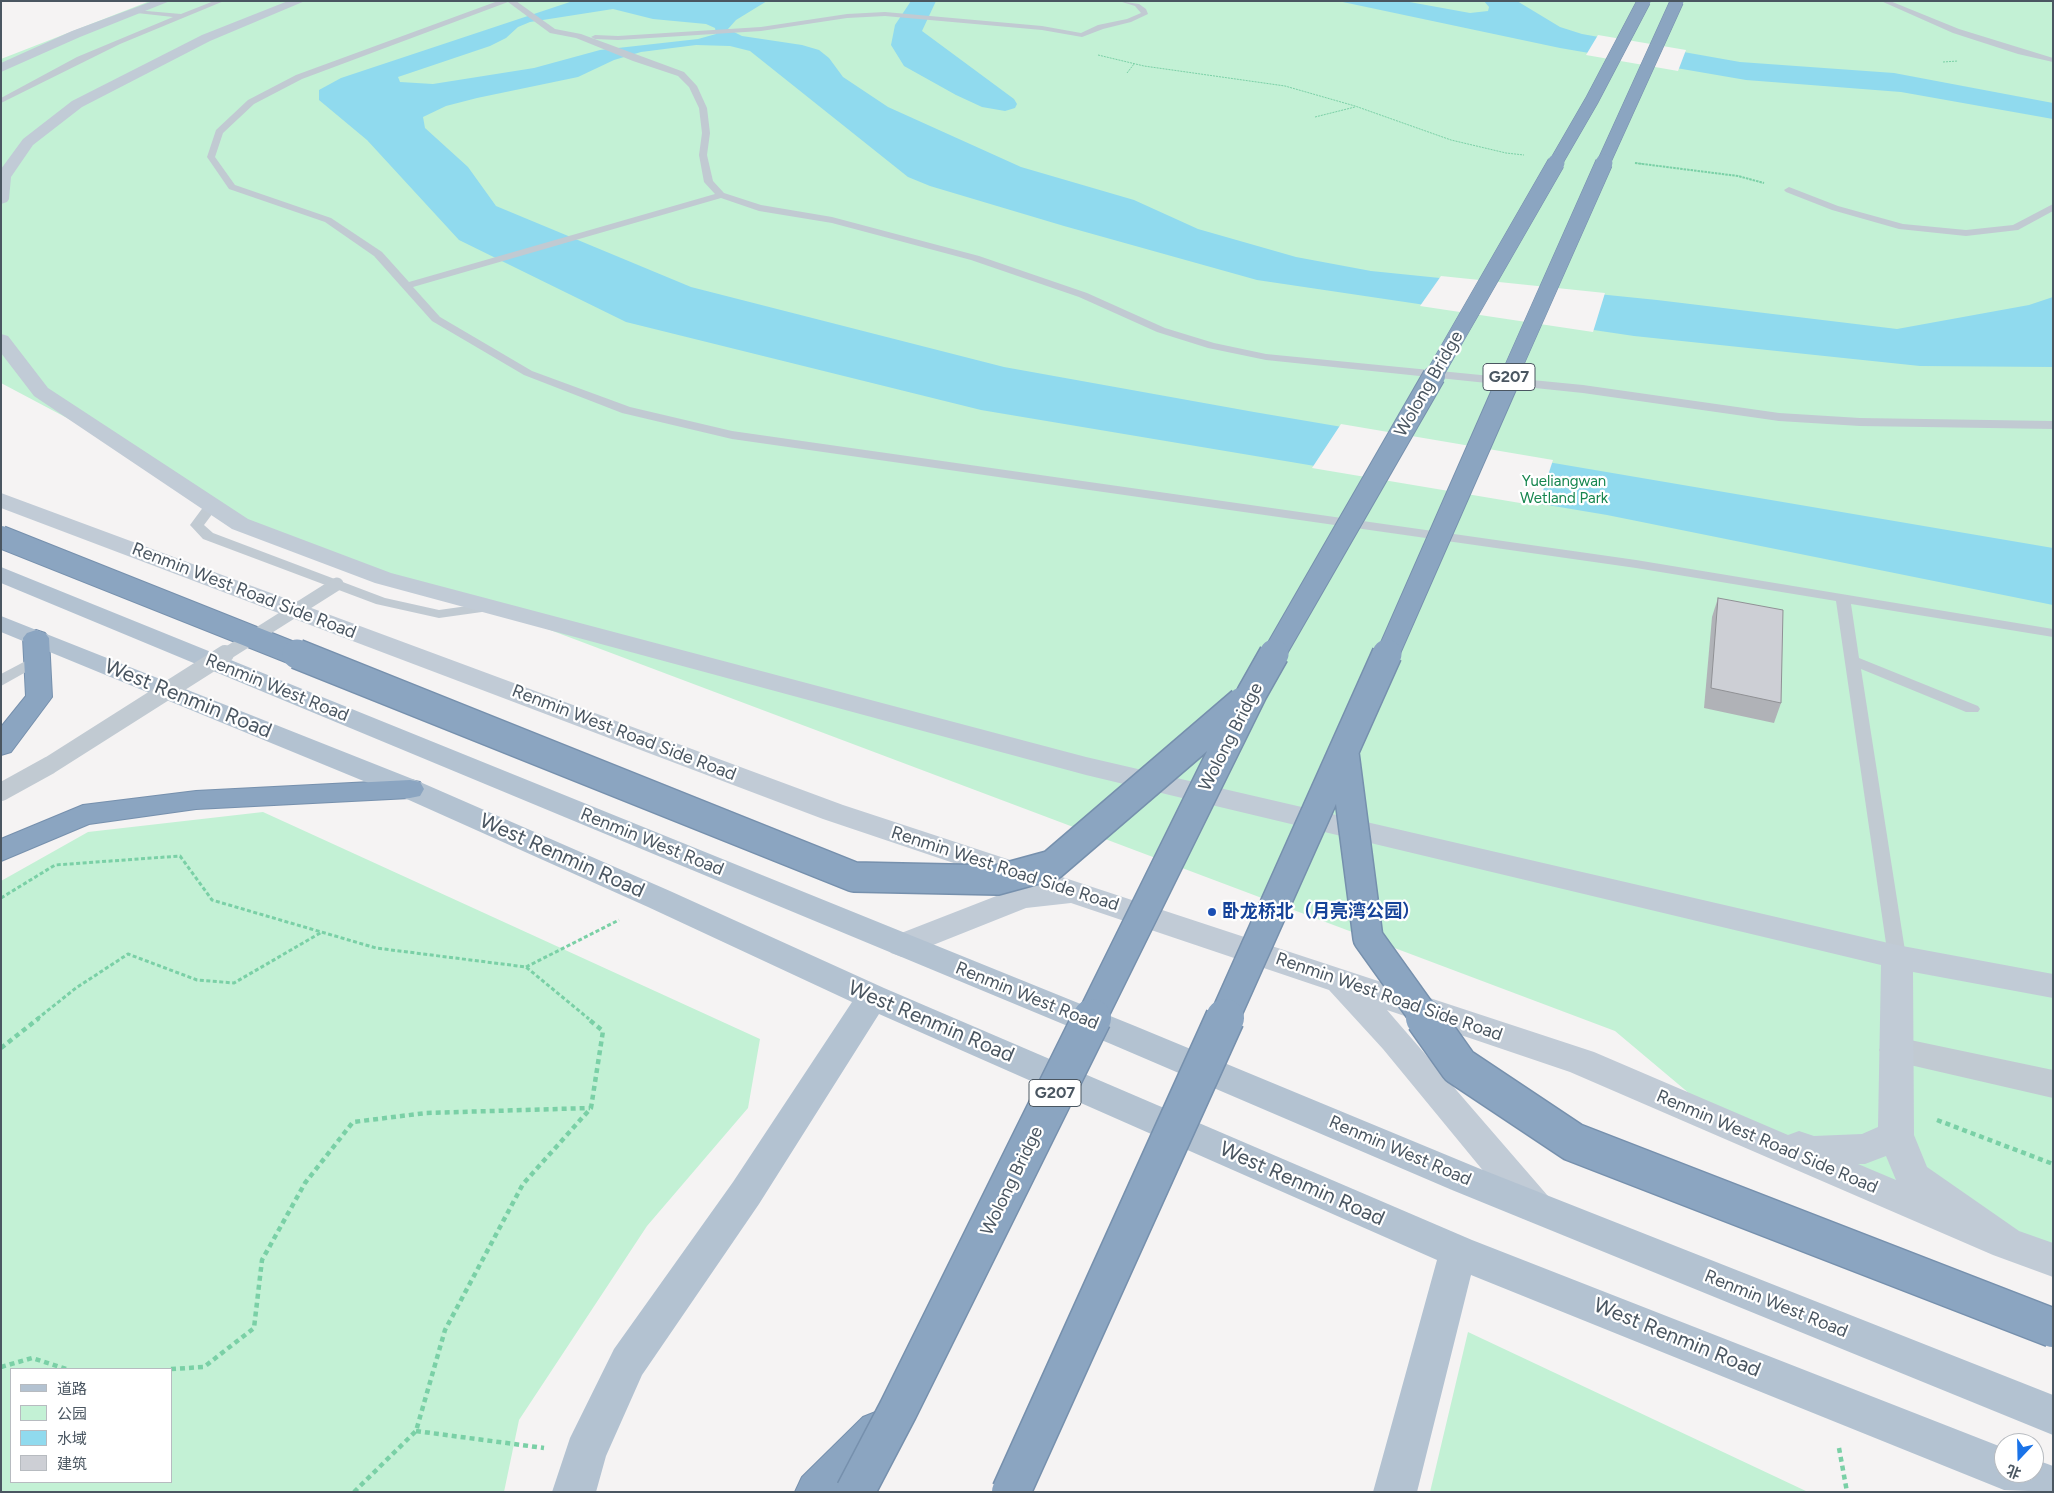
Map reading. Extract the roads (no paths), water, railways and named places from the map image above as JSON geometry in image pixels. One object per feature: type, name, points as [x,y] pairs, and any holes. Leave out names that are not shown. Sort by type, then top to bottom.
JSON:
[{"type":"highway","name":"Wolong Bridge","points":[[855,1492],[898,1410],[1252,693],[1582,117],[1644,1]]},
{"type":"highway","name":"G207","points":[[1011,1492],[1344,753],[1631,101],[1677,1]]},
{"type":"highway","points":[[1,537],[854,877],[997,880],[1052,865],[1252,693]]},
{"type":"highway","points":[[1,746],[39,697],[36,649]]},
{"type":"highway","points":[[1344,753],[1368,938],[1459,1066],[1573,1142],[2053,1328]]},
{"type":"highway","points":[[1,851],[83,815],[196,800],[410,789]]},
{"type":"highway","points":[[817,1492],[898,1410]]},
{"type":"main road","name":"Renmin West Road","points":[[1,574],[1535,1207],[2053,1415]]},
{"type":"main road","name":"West Renmin Road","points":[[1,623],[36,649],[410,789],[659,899],[872,998],[1078,1085],[1458,1252],[1994,1465]]},
{"type":"main road","points":[[574,1492],[585,1453],[628,1362],[746,1193],[872,998]]},
{"type":"main road","points":[[1395,1492],[1458,1252]]},
{"type":"main road","points":[[2040,1483],[2053,1488]]},
{"type":"street","points":[[26,43],[138,6],[164,1]]},
{"type":"street","points":[[1,198],[4,177],[28,142],[77,104],[206,38],[299,1]]},
{"type":"street","points":[[1,68],[138,6]]},
{"type":"street","points":[[1,340],[41,392],[240,524],[383,578],[1086,766],[1897,956],[2053,986]]},
{"type":"street","name":"Renmin West Road Side Road","points":[[1,500],[832,812],[1338,979],[1582,1062],[1728,1126],[2006,1243],[2053,1260]]},
{"type":"street","points":[[902,945],[1022,897],[1078,894]]},
{"type":"street","name":"Renmin West Road Side Road","points":[[1897,956],[1896,1120],[1913,1177],[2006,1243]]},
{"type":"street","points":[[1338,979],[1394,1040],[1535,1207]]},
{"type":"street","points":[[1896,1050],[2053,1084]]},
{"type":"street","points":[[1728,1126],[1814,1151],[1865,1149],[1896,1120]]},
{"type":"lane","points":[[1,101],[80,59],[221,1]]},
{"type":"lane","points":[[505,1],[299,77],[251,102],[219,132],[211,157],[232,187],[328,220],[378,254],[436,320],[528,373],[626,410],[732,435],[1636,564],[2053,633]]},
{"type":"lane","points":[[511,1],[529,12],[553,31],[578,36],[636,59],[681,74],[693,86],[703,108],[706,133],[704,154],[709,182],[721,195],[759,208],[832,220],[975,258],[1083,295],[1162,330],[1212,346],[1266,357],[1583,389],[1779,417],[1860,422],[2053,425]]},
{"type":"lane","points":[[578,36],[618,38],[734,31],[761,29],[847,16],[885,14],[1042,28],[1082,35],[1129,21],[1145,14],[1144,10],[1137,5],[1122,1]]},
{"type":"lane","points":[[1884,1],[1956,31],[2021,52],[2053,60]]},
{"type":"lane","points":[[138,6],[181,16]]},
{"type":"lane","points":[[1789,190],[1835,208],[1902,227],[1966,233],[2015,228],[2053,207]]},
{"type":"lane","points":[[406,286],[721,195]]},
{"type":"lane","points":[[212,505],[197,525],[208,536],[381,601],[439,614],[490,607]]},
{"type":"lane","points":[[1,792],[50,765],[337,584]]},
{"type":"lane","points":[[1843,599],[1897,956]]},
{"type":"lane","points":[[1,682],[36,649]]},
{"type":"lane","points":[[1852,660],[1972,708]]},
{"type":"water","points":[[573,1],[767,1],[736,20],[728,29],[742,36],[802,45],[819,50],[829,58],[843,77],[888,107],[1021,167],[1134,200],[1198,229],[1296,257],[1371,271],[1657,300],[1897,329],[2029,305],[2053,297],[2053,367],[1920,366],[1634,336],[1257,280],[1064,226],[930,186],[908,177],[750,51],[730,46],[696,45],[641,52],[614,60],[578,77],[446,106],[423,117],[425,128],[468,167],[496,206],[691,287],[1004,367],[1254,412],[2053,548],[2053,605],[1607,515],[981,410],[626,322],[459,240],[367,140],[319,100],[319,90],[341,78]],"holes":[[[613,9],[653,19],[706,24],[715,28],[716,34],[698,39],[600,50],[534,68],[433,84],[400,82],[398,77],[490,46],[506,38],[518,27],[530,22]]]},
{"type":"water","points":[[911,1],[936,1],[922,31],[1014,99],[1017,104],[1015,108],[1005,111],[982,107],[904,66],[891,45],[895,25]]},
{"type":"water","points":[[1338,1],[1404,1],[1470,13],[1488,11],[1489,7],[1484,1],[1517,1],[1560,27],[1582,34],[1740,62],[1894,73],[2053,103],[2053,119],[1901,92],[1746,80],[1560,48]]},
{"type":"place","name":"卧龙桥北（月亮湾公园）","points":[[1212,912]]},
{"type":"park label","name":"Yueliangwan Wetland Park","points":[[1564,490]]}]
